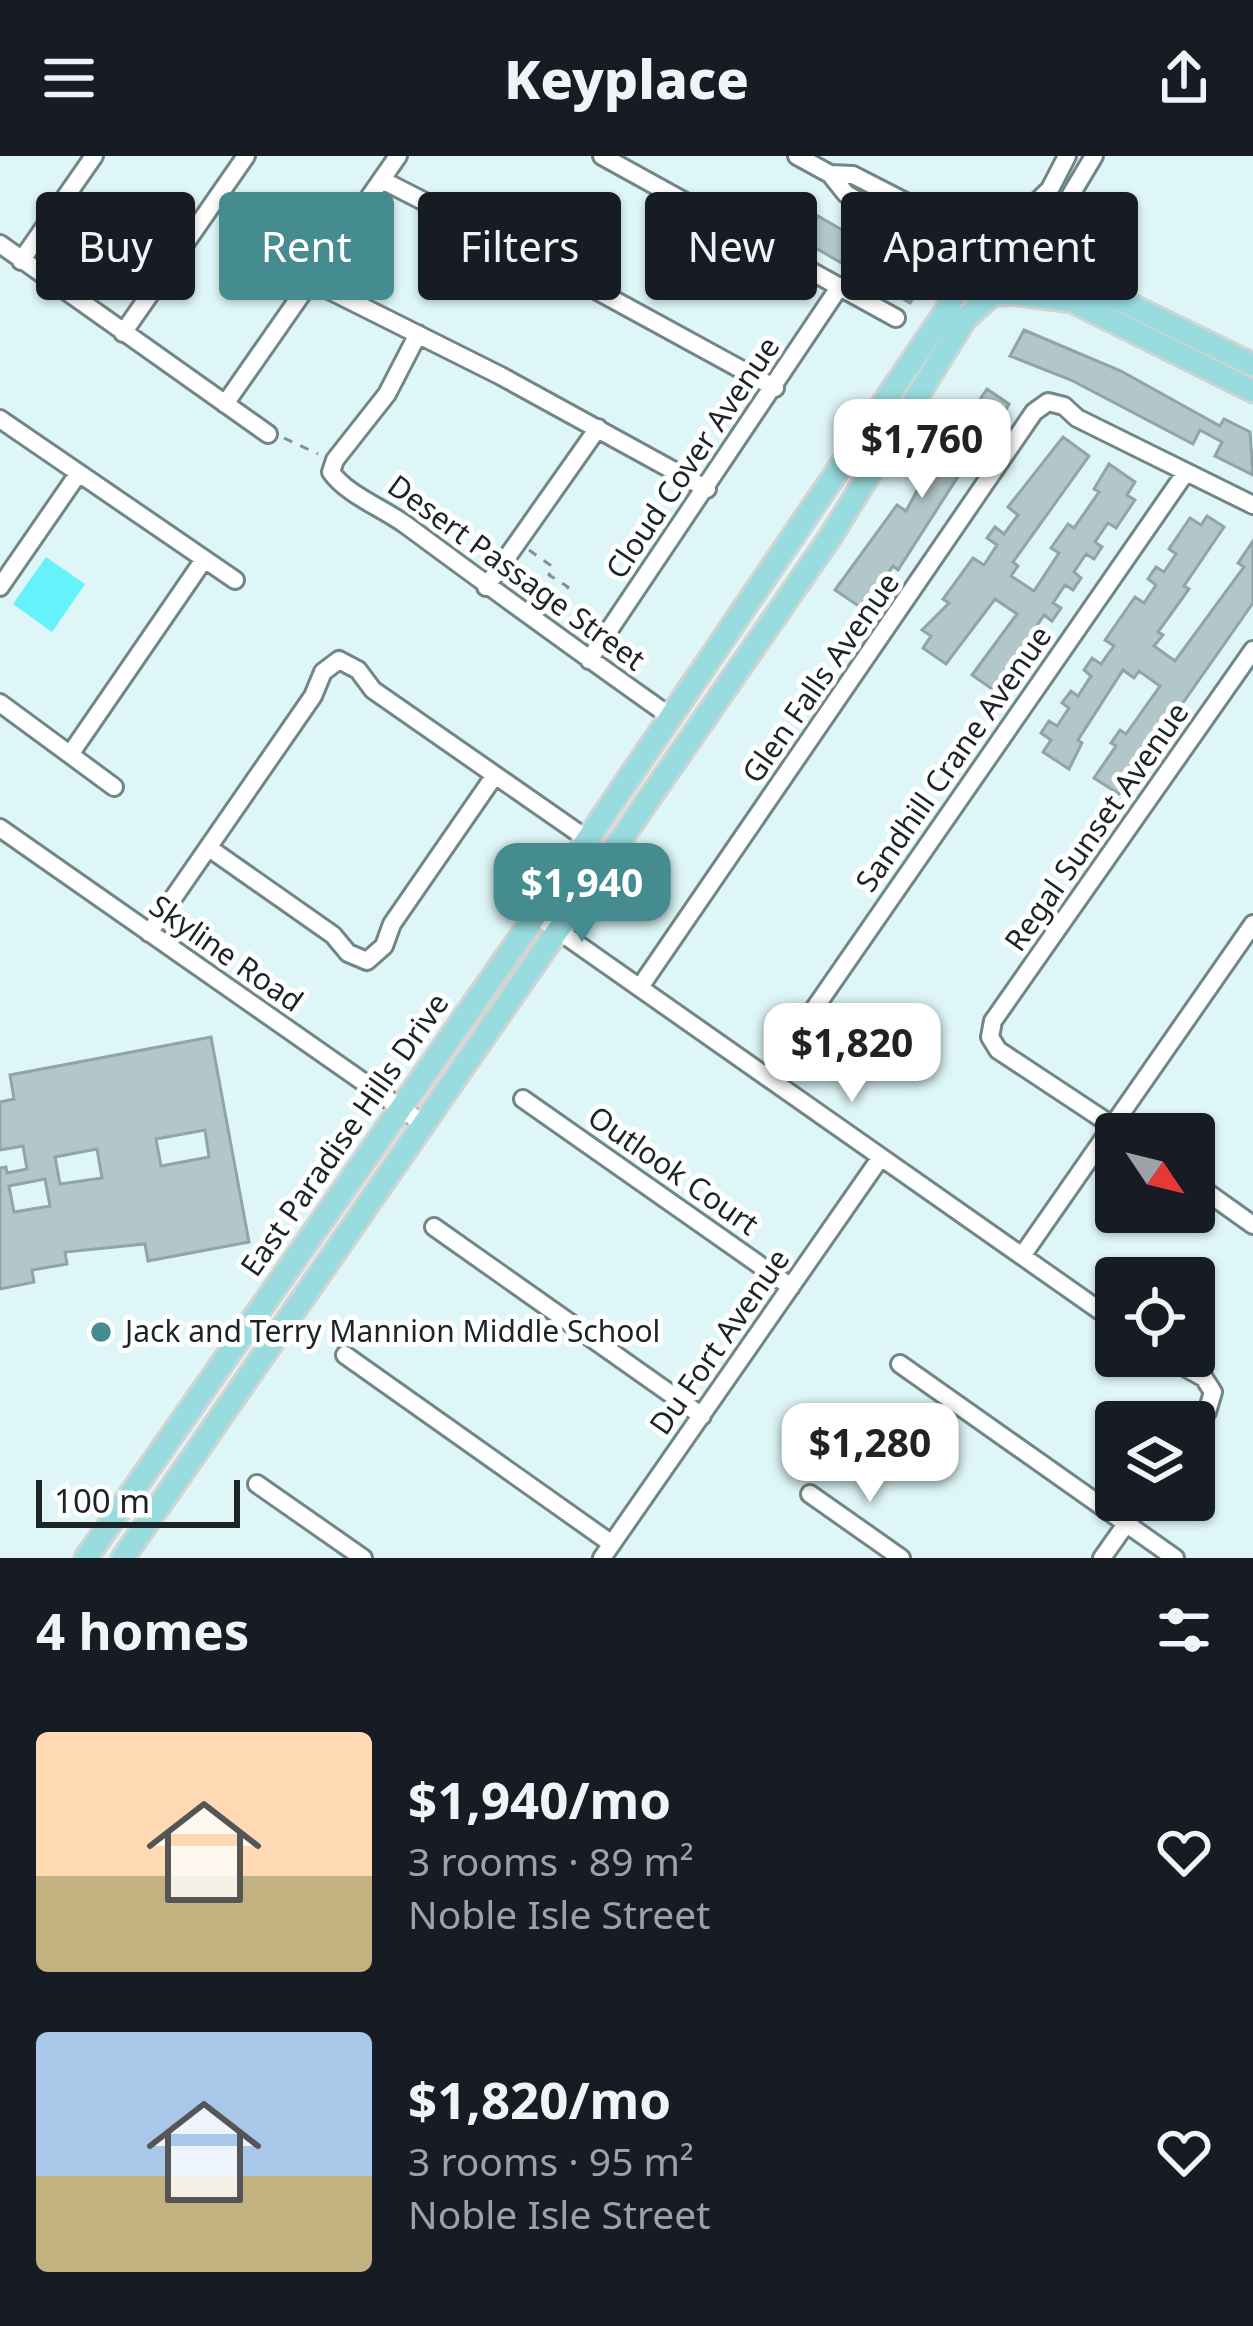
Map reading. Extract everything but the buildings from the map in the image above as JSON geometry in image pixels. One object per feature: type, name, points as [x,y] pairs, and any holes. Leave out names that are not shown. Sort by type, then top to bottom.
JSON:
[{"type":"main road","name":"East Paradise Hills Drive","points":[[86,1558],[536,915],[952,300]]},
{"type":"main road","name":"East Paradise Hills Drive","points":[[123,1558],[831,536],[965,319],[992,300]]},
{"type":"main road","points":[[1069,300],[1253,392]]},
{"type":"main road","points":[[1118,300],[1253,365]]},
{"type":"street","points":[[21,261],[94,156]]},
{"type":"street","points":[[123,333],[246,156]]},
{"type":"street","points":[[374,192],[398,156]]},
{"type":"street","points":[[602,156],[841,286]]},
{"type":"street","points":[[1046,192],[1067,156]]},
{"type":"street","points":[[1072,192],[1094,156]]},
{"type":"street","points":[[800,157],[830,174],[844,192]]},
{"type":"street","points":[[830,174],[853,175],[886,192]]},
{"type":"street","points":[[382,180],[775,388]]},
{"type":"street","points":[[0,244],[271,434]]},
{"type":"street","name":"Cloud Cover Avenue","points":[[589,659],[841,286]]},
{"type":"street","points":[[225,404],[298,300]]},
{"type":"street","points":[[349,300],[707,489]]},
{"type":"street","points":[[865,300],[896,318]]},
{"type":"street","name":"Desert Passage Street","points":[[418,334],[387,394],[335,460],[331,472],[339,483],[404,524],[671,717]]},
{"type":"street","name":"Glen Falls Avenue","points":[[640,987],[1034,412],[1048,401],[1186,472]]},
{"type":"street","points":[[0,419],[235,580]]},
{"type":"street","points":[[486,587],[598,428]]},
{"type":"street","points":[[1186,472],[1253,505]]},
{"type":"street","name":"Sandhill Crane Avenue","points":[[767,1077],[1186,472]]},
{"type":"street","points":[[0,587],[78,474]]},
{"type":"street","points":[[71,753],[203,561]]},
{"type":"street","name":"Regal Sunset Avenue","points":[[1095,1114],[998,1050],[990,1037],[993,1021],[1253,650]]},
{"type":"street","points":[[149,933],[313,696],[323,672],[339,660],[358,670],[373,690],[587,839]]},
{"type":"street","points":[[0,703],[114,787]]},
{"type":"street","points":[[208,848],[333,935],[349,953],[367,961],[385,946],[392,925],[495,775]]},
{"type":"street","name":"Skyline Road","points":[[0,828],[422,1123]]},
{"type":"street","points":[[536,915],[1095,1307]]},
{"type":"street","points":[[1130,1113],[1253,923]]},
{"type":"street","name":"Outlook Court","points":[[523,1100],[791,1287]]},
{"type":"street","name":"Du Fort Avenue","points":[[608,1551],[881,1157]]},
{"type":"street","points":[[1022,1256],[1095,1161]]},
{"type":"street","points":[[1215,1195],[1247,1214]]},
{"type":"street","points":[[434,1227],[702,1415]]},
{"type":"street","points":[[345,1355],[608,1551]]},
{"type":"street","points":[[900,1364],[1175,1558]]},
{"type":"street","points":[[257,1484],[363,1558]]},
{"type":"street","points":[[810,1494],[901,1558]]},
{"type":"street","points":[[1102,1558],[1126,1523]]},
{"type":"path","points":[[271,434],[320,455]]},
{"type":"path","points":[[524,547],[553,567],[549,574],[568,587],[544,619]]},
{"type":"shaded area","points":[[46,557],[85,584],[52,632],[13,604]]},
{"type":"place","name":"Jack and Terry Mannion Middle School","points":[[101,1332]]}]
